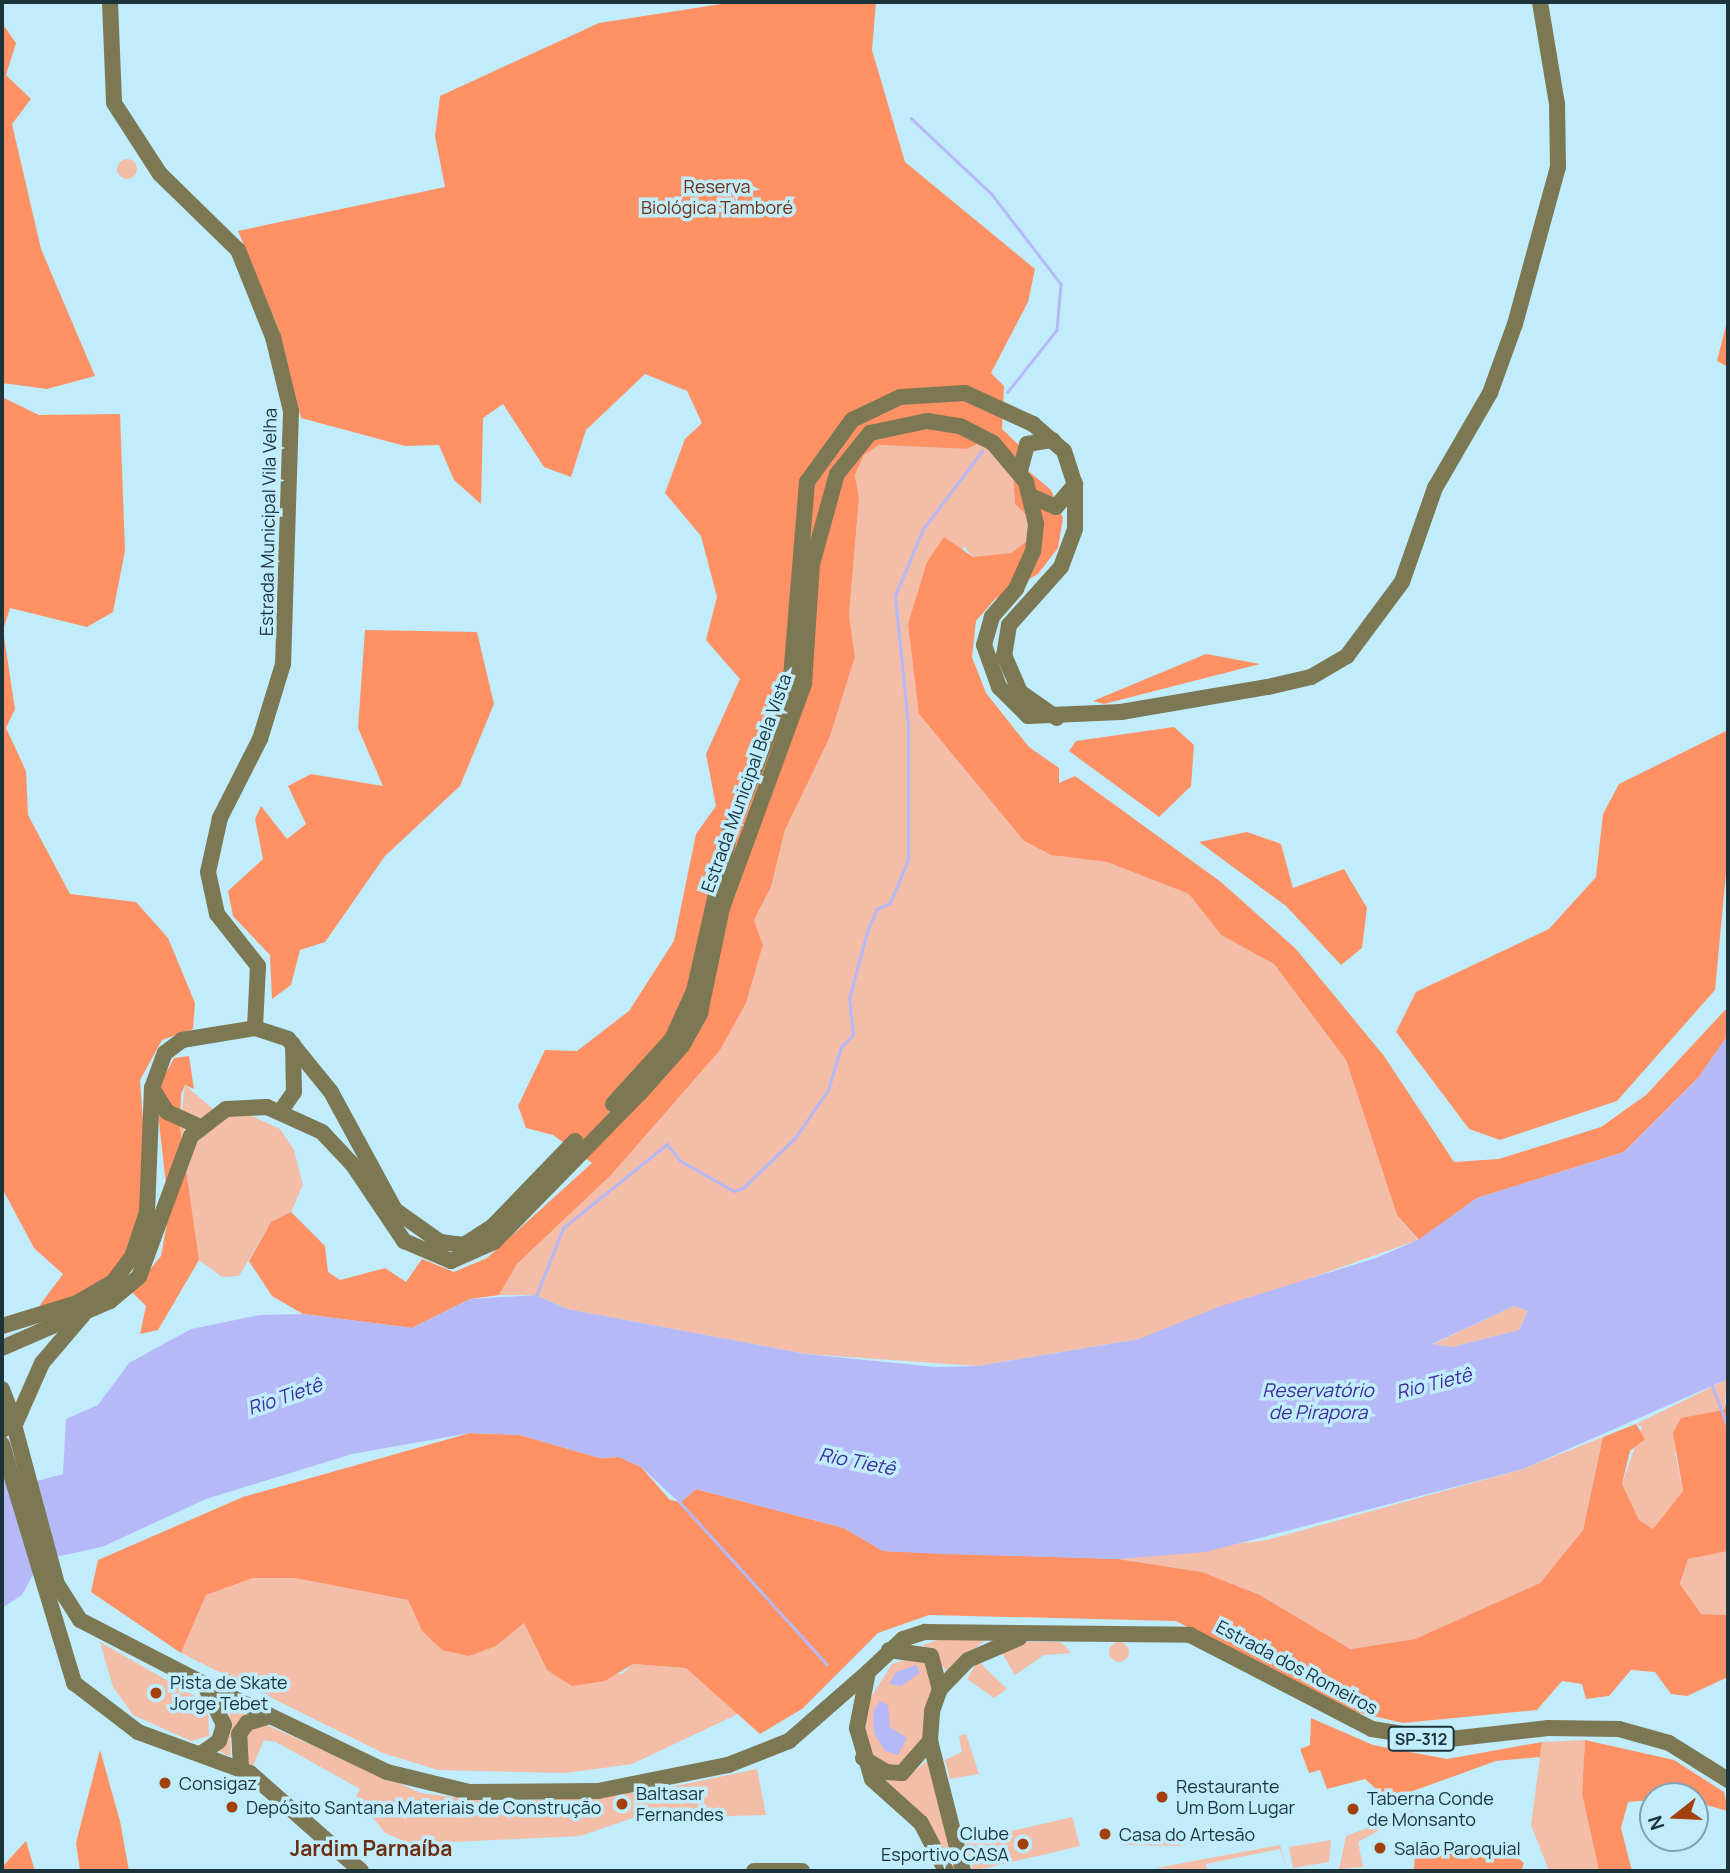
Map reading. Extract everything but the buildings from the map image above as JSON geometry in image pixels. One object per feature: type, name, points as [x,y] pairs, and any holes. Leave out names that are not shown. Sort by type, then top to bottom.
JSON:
[{"type":"main road","name":"Estrada Municipal Vila Velha","points":[[110,2],[114,103],[159,174],[239,250],[272,337],[291,411],[283,664],[260,739],[223,809],[208,872],[217,914],[258,966],[256,1028]]},
{"type":"main road","name":"Estrada Municipal Bela Vista","points":[[199,1126],[245,1105],[280,1112],[335,1142],[404,1241],[451,1261],[494,1242],[667,1064],[700,1013],[729,885],[804,684],[812,565],[837,474],[850,453],[882,428],[942,423],[983,435],[1020,471],[1031,496],[1033,551],[1016,589],[992,617],[984,645],[992,674],[1019,711],[1057,718],[1311,677],[1347,656],[1383,614],[1407,570],[1435,488],[1499,371],[1554,193],[1559,124],[1540,2]]},
{"type":"main road","name":"Estrada Municipal Bela Vista","points":[[293,1044],[305,1056],[405,1221],[453,1245],[493,1226],[656,1060],[694,991],[730,832],[791,677],[803,498],[832,442],[875,406],[944,391],[988,399],[1053,440]]},
{"type":"main road","points":[[1020,471],[1027,444],[1053,440],[1075,484],[1075,529],[1061,567],[1018,612],[1004,639],[1012,680],[1057,718]]},
{"type":"main road","points":[[1031,496],[1056,507],[1069,499],[1075,484]]},
{"type":"main road","points":[[2,1326],[77,1303],[113,1282],[132,1257],[147,1212],[152,1088],[158,1064],[174,1044],[256,1028],[293,1044],[294,1092],[280,1112]]},
{"type":"main road","points":[[2,1348],[121,1294],[145,1268],[199,1126],[167,1112],[152,1088]]},
{"type":"main road","points":[[2,1430],[16,1422],[54,1345],[88,1311]]},
{"type":"main road","points":[[2,1389],[10,1410],[74,1683],[138,1732],[241,1768],[361,1871]]},
{"type":"main road","points":[[2,1444],[50,1584]]},
{"type":"main road","name":"Estrada dos Romeiros","points":[[50,1584],[80,1620],[204,1684],[403,1778],[469,1792],[552,1796],[650,1784],[762,1754],[814,1724],[888,1650],[925,1632],[1190,1635],[1372,1729],[1441,1740],[1548,1728],[1619,1729],[1669,1743],[1728,1780]]},
{"type":"main road","name":"Estrada dos Romeiros","points":[[940,1689],[988,1647],[1044,1634]]},
{"type":"main road","points":[[888,1650],[931,1656],[940,1689],[930,1741],[964,1871]]},
{"type":"main road","points":[[868,1672],[858,1720],[863,1758],[880,1788],[921,1823],[946,1871]]},
{"type":"main road","points":[[202,1753],[219,1741],[224,1725],[204,1684]]},
{"type":"main road","points":[[241,1768],[239,1734],[247,1723],[270,1716]]},
{"type":"main road","points":[[863,1758],[886,1772],[902,1773],[930,1741]]},
{"type":"main road","points":[[754,1871],[802,1871]]},
{"type":"shaded area","points":[[127,159],[134,162],[137,169],[134,176],[127,179],[120,176],[117,169],[120,162]]},
{"type":"shaded area","points":[[989,438],[1012,460],[1015,504],[1032,521],[1034,536],[1011,553],[973,557],[964,546],[919,714],[1024,841],[1051,855],[1107,862],[1189,894],[1221,935],[1274,964],[1346,1060],[1397,1215],[1418,1240],[1139,1339],[978,1366],[806,1354],[567,1309],[536,1295],[499,1295],[517,1264],[611,1175],[719,1050],[746,1003],[763,945],[754,920],[771,887],[785,830],[829,739],[855,657],[849,615],[859,498],[855,475],[864,455],[879,445],[967,449]]},
{"type":"shaded area","points":[[185,1085],[220,1115],[241,1111],[280,1129],[294,1150],[303,1185],[291,1212],[271,1222],[239,1276],[222,1277],[199,1260],[180,1127]]},
{"type":"shaded area","points":[[1514,1306],[1528,1311],[1519,1330],[1452,1347],[1431,1345]]},
{"type":"shaded area","points":[[1728,1379],[1724,1410],[1675,1452],[1683,1491],[1653,1529],[1639,1520],[1622,1484],[1642,1427],[1636,1424]]},
{"type":"shaded area","points":[[1603,1437],[1583,1530],[1540,1583],[1415,1639],[1349,1649],[1260,1595],[1202,1572],[1118,1559],[1267,1540],[1523,1469]]},
{"type":"shaded area","points":[[1728,1551],[1728,1615],[1701,1614],[1680,1585],[1688,1559]]},
{"type":"shaded area","points":[[253,1578],[295,1578],[408,1600],[422,1631],[442,1650],[496,1646],[524,1623],[547,1670],[622,1674],[633,1664],[686,1668],[740,1713],[632,1764],[566,1773],[438,1770],[383,1753],[181,1653],[206,1595]]},
{"type":"shaded area","points":[[941,1639],[984,1641],[947,1671],[923,1645]]},
{"type":"shaded area","points":[[100,1642],[198,1698],[208,1709],[209,1736],[191,1741],[133,1715],[113,1687]]},
{"type":"shaded area","points":[[1017,1642],[1061,1642],[1071,1653],[1044,1655],[1015,1675],[1002,1653]]},
{"type":"shaded area","points":[[1119,1642],[1126,1645],[1129,1652],[1126,1659],[1119,1662],[1112,1659],[1109,1652],[1112,1645]]},
{"type":"shaded area","points":[[920,1655],[936,1678],[921,1742],[904,1766],[876,1763],[865,1731],[868,1702],[892,1664]]},
{"type":"shaded area","points":[[978,1661],[1007,1689],[994,1698],[967,1679]]},
{"type":"shaded area","points":[[232,1707],[246,1714],[230,1739],[231,1756],[220,1751]]},
{"type":"shaded area","points":[[262,1723],[421,1793],[501,1803],[652,1791],[757,1769],[766,1815],[697,1817],[665,1807],[580,1836],[411,1844],[385,1833],[356,1796],[360,1789],[276,1742],[264,1740],[252,1768],[248,1765],[246,1732]]},
{"type":"shaded area","points":[[966,1734],[979,1774],[950,1779],[945,1760],[962,1752],[959,1736]]},
{"type":"shaded area","points":[[1585,1740],[1582,1794],[1599,1871],[1549,1871],[1531,1825],[1542,1742]]},
{"type":"shaded area","points":[[927,1761],[957,1871],[950,1871],[884,1784],[884,1777],[907,1777]]},
{"type":"shaded area","points":[[1417,1809],[1358,1842],[1363,1867],[1339,1869],[1346,1836]]},
{"type":"shaded area","name":"Clube Esportivo CASA","points":[[1072,1817],[1080,1846],[973,1871],[965,1842]]},
{"type":"shaded area","points":[[1176,1828],[1181,1846],[1126,1845],[1126,1842]]},
{"type":"shaded area","points":[[1331,1840],[1329,1862],[1293,1868],[1289,1847]]},
{"type":"shaded area","points":[[1280,1845],[1288,1871],[1280,1849],[1206,1864],[1207,1871],[1156,1868]]},
{"type":"green space","name":"Reserva Biológica Tamboré","points":[[734,2],[876,2],[872,50],[905,162],[1035,269],[1028,302],[991,373],[1004,386],[1002,429],[1024,450],[1026,469],[1051,490],[1063,518],[1058,548],[1038,574],[995,599],[976,621],[972,657],[986,693],[1029,747],[1059,768],[1059,783],[1075,776],[1221,882],[1296,949],[1384,1056],[1454,1162],[1499,1159],[1601,1127],[1646,1095],[1726,1009],[1728,1035],[1699,1077],[1624,1152],[1477,1198],[1419,1240],[1397,1215],[1346,1060],[1274,964],[1221,935],[1189,894],[1107,862],[1051,855],[1024,841],[919,714],[908,624],[927,562],[944,537],[973,557],[1011,553],[1034,536],[1032,521],[1015,504],[1012,460],[989,438],[967,449],[879,445],[864,455],[855,475],[859,498],[849,615],[855,657],[829,739],[785,830],[771,887],[754,920],[763,945],[746,1003],[720,1050],[611,1175],[517,1264],[499,1295],[470,1299],[412,1328],[303,1314],[272,1296],[249,1261],[271,1222],[291,1212],[325,1246],[328,1272],[340,1280],[385,1268],[406,1282],[422,1259],[454,1272],[487,1258],[592,1163],[553,1135],[526,1128],[518,1106],[545,1050],[577,1051],[629,1011],[674,941],[696,834],[716,806],[706,754],[740,679],[706,640],[717,597],[701,536],[665,493],[685,439],[702,423],[687,391],[645,374],[586,430],[571,477],[544,467],[503,404],[483,418],[481,504],[454,480],[439,445],[405,446],[301,418],[279,330],[238,231],[445,187],[435,136],[440,96],[599,23]]},
{"type":"green space","points":[[2,23],[16,43],[6,75],[31,99],[12,124],[41,249],[95,376],[47,389],[2,383]]},
{"type":"green space","points":[[1728,317],[1728,367],[1717,361]]},
{"type":"green space","points":[[2,397],[39,415],[120,414],[125,551],[113,612],[87,627],[10,608],[3,630],[15,709],[6,728],[26,771],[28,815],[70,894],[136,902],[168,938],[195,1003],[193,1029],[162,1040],[140,1080],[149,1206],[137,1263],[48,1313],[40,1305],[63,1274],[34,1248],[2,1188]]},
{"type":"green space","points":[[365,630],[477,632],[494,704],[460,786],[385,856],[325,942],[300,950],[291,985],[272,999],[270,955],[233,916],[228,891],[263,859],[255,819],[261,806],[287,839],[306,824],[288,786],[311,774],[383,786],[358,728]]},
{"type":"green space","points":[[1206,654],[1260,664],[1104,704],[1093,701]]},
{"type":"green space","points":[[1174,727],[1194,745],[1191,786],[1159,817],[1069,751],[1076,741]]},
{"type":"green space","points":[[1728,730],[1728,852],[1715,990],[1617,1101],[1500,1140],[1469,1129],[1396,1032],[1416,992],[1549,929],[1596,877],[1603,814],[1619,784]]},
{"type":"green space","points":[[1247,832],[1281,844],[1293,888],[1344,869],[1367,908],[1362,948],[1341,965],[1286,906],[1199,842]]},
{"type":"green space","points":[[189,1056],[194,1089],[185,1085],[181,1094],[180,1127],[199,1260],[158,1330],[140,1334],[146,1306],[132,1292],[161,1256],[169,1212],[157,1104],[161,1082],[174,1058]]},
{"type":"green space","points":[[1728,1397],[1728,1551],[1688,1559],[1680,1584],[1701,1614],[1728,1615],[1728,1677],[1687,1696],[1671,1694],[1655,1672],[1631,1670],[1609,1696],[1586,1699],[1582,1684],[1562,1681],[1537,1710],[1403,1723],[1351,1711],[1176,1621],[929,1615],[878,1633],[802,1709],[760,1734],[686,1668],[633,1664],[605,1681],[572,1686],[547,1670],[524,1623],[496,1646],[469,1656],[442,1650],[422,1631],[408,1600],[295,1578],[253,1578],[206,1595],[181,1653],[91,1592],[98,1560],[243,1497],[470,1433],[520,1435],[600,1458],[619,1457],[641,1467],[670,1500],[681,1502],[696,1489],[844,1528],[883,1551],[1118,1559],[1202,1572],[1260,1595],[1350,1649],[1415,1639],[1540,1583],[1583,1530],[1603,1437],[1636,1424],[1645,1439],[1630,1451],[1622,1484],[1639,1520],[1653,1529],[1683,1491],[1673,1433],[1681,1418],[1724,1410]]},
{"type":"green space","points":[[1311,1718],[1373,1745],[1447,1759],[1542,1742],[1540,1757],[1496,1761],[1388,1800],[1365,1779],[1327,1789],[1320,1770],[1309,1773],[1300,1749],[1310,1745]]},
{"type":"green space","points":[[1585,1740],[1674,1760],[1708,1782],[1639,1782],[1639,1801],[1628,1802],[1621,1828],[1632,1871],[1599,1871],[1582,1794]]},
{"type":"green space","points":[[100,1750],[120,1821],[129,1871],[80,1871],[76,1843]]},
{"type":"green space","points":[[1709,1782],[1724,1792],[1728,1811],[1709,1806]]},
{"type":"green space","points":[[26,1841],[35,1871],[2,1871],[2,1867]]},
{"type":"green space","points":[[1423,1847],[1513,1854],[1524,1863],[1521,1871],[1414,1871],[1415,1850]]},
{"type":"water","name":"Reservatório de Pirapora","points":[[1728,1035],[1728,1379],[1523,1469],[1206,1552],[1118,1559],[941,1554],[883,1551],[844,1528],[696,1489],[680,1503],[641,1467],[619,1457],[600,1458],[520,1435],[470,1433],[352,1454],[206,1499],[102,1547],[41,1560],[22,1595],[2,1608],[2,1476],[22,1485],[63,1474],[66,1419],[98,1405],[129,1363],[191,1329],[260,1315],[303,1314],[412,1328],[470,1299],[536,1295],[567,1309],[806,1354],[935,1367],[978,1366],[1139,1339],[1218,1307],[1376,1258],[1418,1240],[1477,1198],[1624,1152],[1699,1077]],"holes":[[[1514,1306],[1528,1311],[1519,1330],[1452,1347],[1432,1344]]]},
{"type":"water","points":[[916,1665],[920,1673],[901,1686],[889,1684],[896,1672]]},
{"type":"water","points":[[880,1701],[888,1705],[890,1727],[907,1738],[898,1755],[885,1751],[874,1733],[873,1712]]},
{"type":"waterway","points":[[911,118],[991,193],[1061,284],[1057,330],[1008,392]]},
{"type":"waterway","points":[[536,1296],[563,1228],[667,1144],[681,1161],[734,1191],[743,1188],[795,1138],[828,1090],[841,1047],[853,1035],[849,999],[867,932],[877,909],[890,903],[908,860],[908,725],[895,596],[923,529],[982,451]]},
{"type":"waterway","points":[[1712,1385],[1728,1427]]},
{"type":"waterway","points":[[679,1501],[827,1664]]},
{"type":"place","name":"Pista de Skate Jorge Tebet","points":[[156,1693]]},
{"type":"place","name":"Consigaz","points":[[165,1783]]},
{"type":"place","name":"Restaurante Um Bom Lugar","points":[[1162,1797]]},
{"type":"place","name":"Baltasar Fernandes","points":[[622,1804]]},
{"type":"place","name":"Depósito Santana Materiais de Construção","points":[[232,1807]]},
{"type":"place","name":"Taberna Conde de Monsanto","points":[[1353,1809]]},
{"type":"place","name":"Casa do Artesão","points":[[1105,1834]]},
{"type":"place","name":"Clube Esportivo CASA","points":[[1023,1844]]},
{"type":"place","name":"Salão Paroquial","points":[[1380,1848]]},
{"type":"district","name":"Jardim Parnaíba","points":[[371,1848]]},
{"type":"water label","name":"Rio Tietê","points":[[1434,1384]]},
{"type":"water label","name":"Rio Tietê","points":[[285,1397]]},
{"type":"water label","name":"Rio Tietê","points":[[857,1462]]}]
